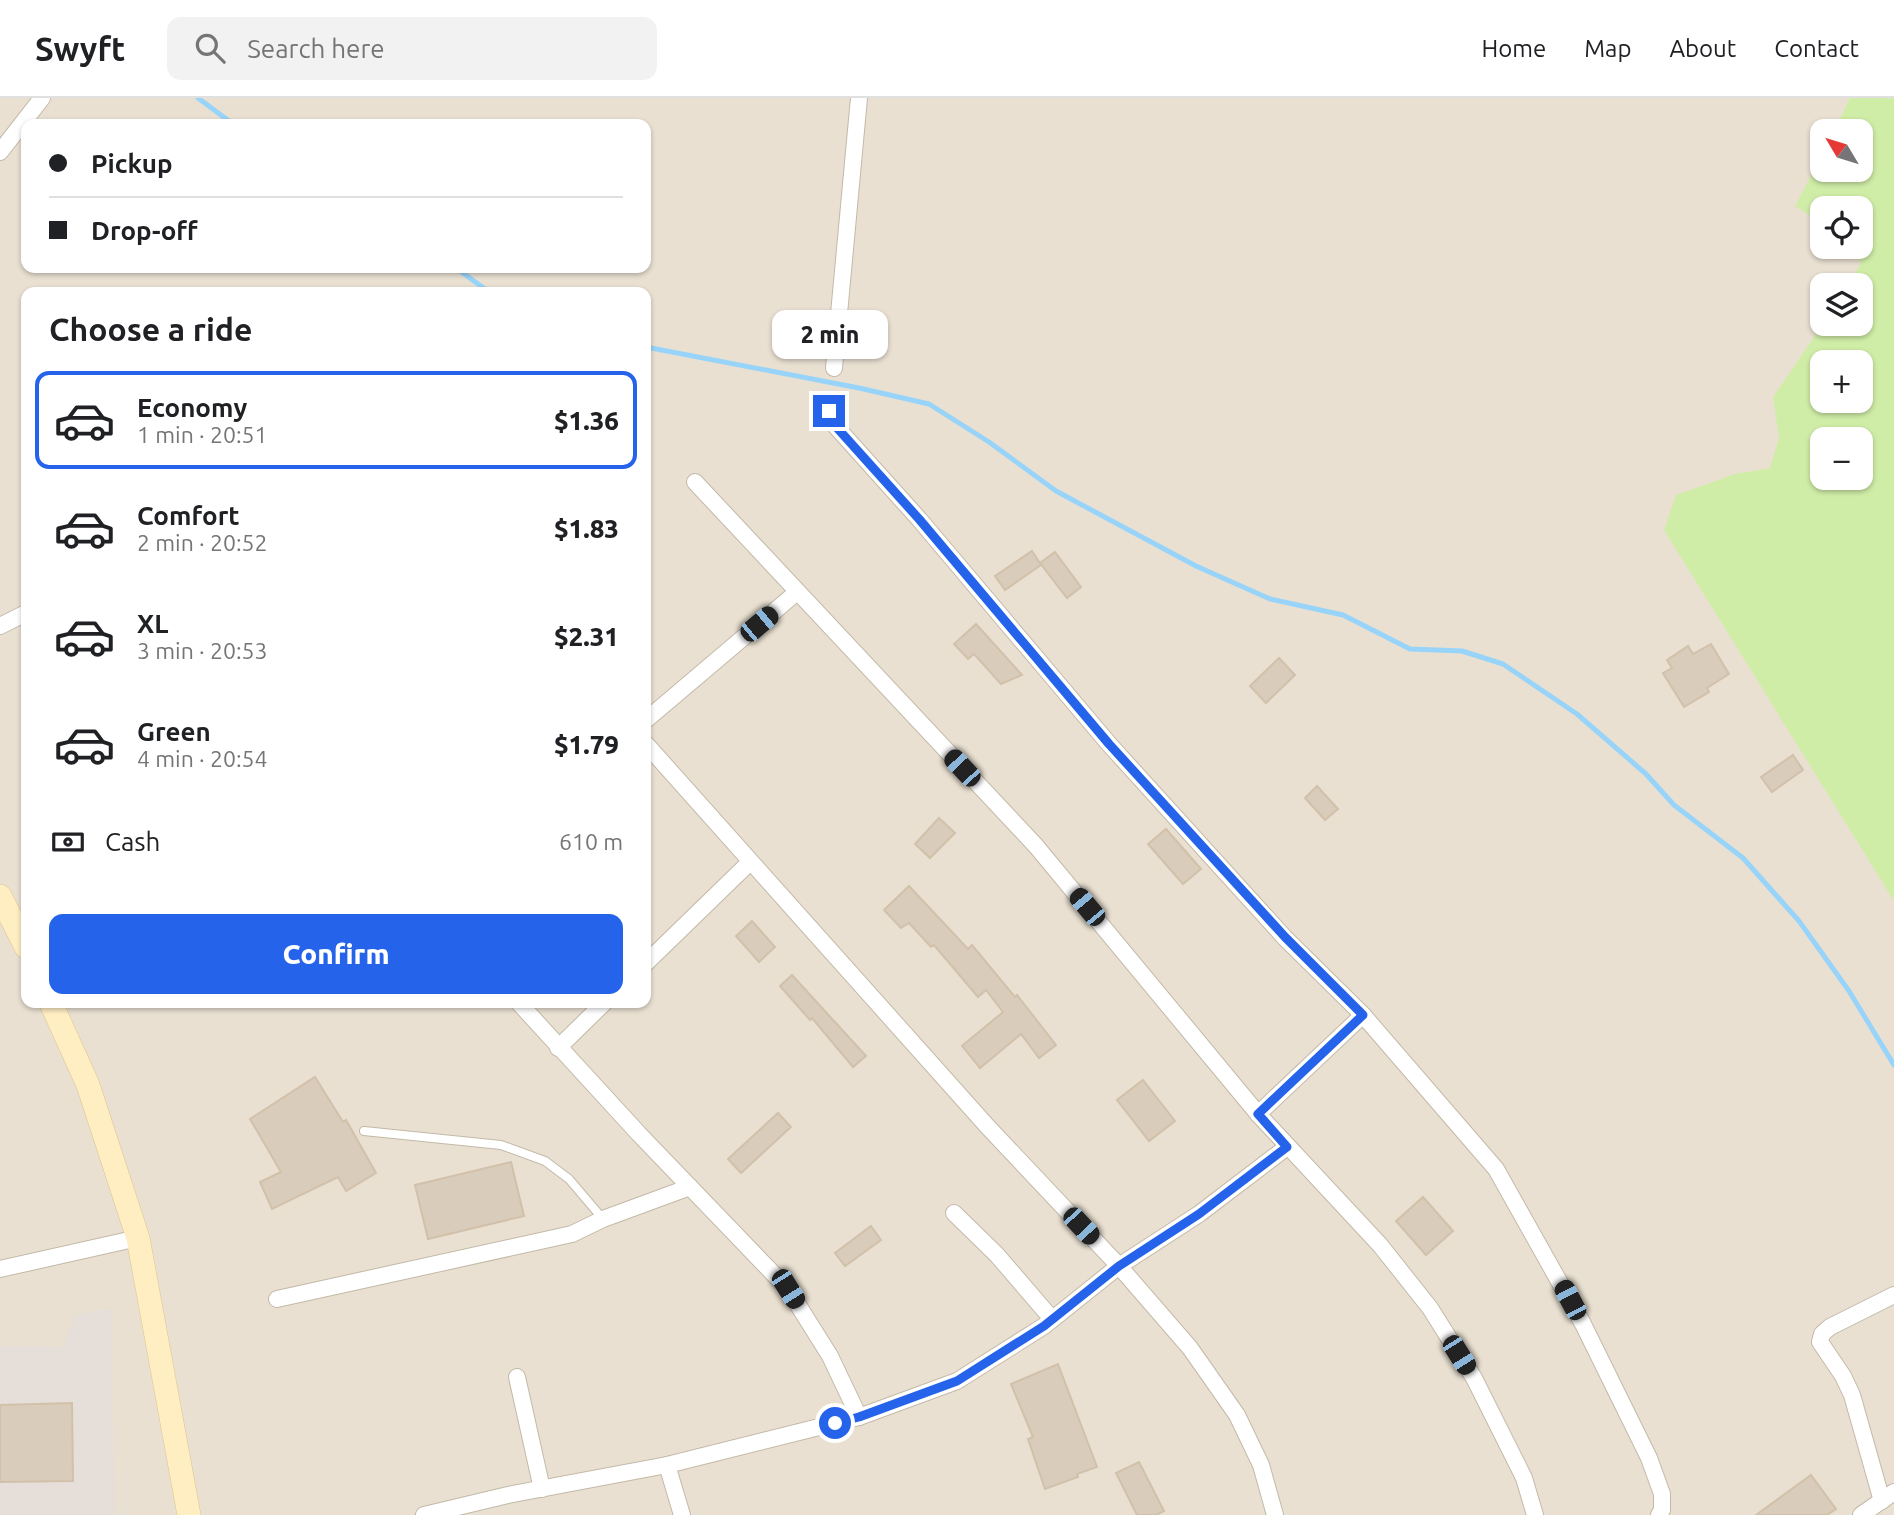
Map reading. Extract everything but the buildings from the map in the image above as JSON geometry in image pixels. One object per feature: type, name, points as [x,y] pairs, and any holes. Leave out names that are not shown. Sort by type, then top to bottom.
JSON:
[{"type":"street","points":[[26,119],[42,98]]},
{"type":"street","points":[[834,368],[859,99],[842,98]]},
{"type":"street","points":[[0,152],[21,125]]},
{"type":"street","points":[[829,411],[830,420],[919,519],[1109,744],[1285,937],[1363,1015],[1496,1170],[1583,1324],[1649,1458],[1662,1494],[1660,1515]]},
{"type":"street","points":[[695,482],[1036,846],[1258,1114],[1380,1245],[1430,1308],[1474,1378],[1524,1478],[1535,1515]]},
{"type":"street","points":[[651,716],[797,592]]},
{"type":"street","points":[[0,626],[21,616]]},
{"type":"street","points":[[651,750],[987,1126],[1119,1266],[1191,1348],[1237,1415],[1261,1465],[1275,1515]]},
{"type":"street","points":[[651,958],[750,862]]},
{"type":"street","points":[[0,896],[21,923]]},
{"type":"street","points":[[53,1008],[88,1085],[138,1238],[189,1515]]},
{"type":"street","points":[[523,1008],[558,1048],[788,1289],[830,1356],[859,1417]]},
{"type":"street","points":[[558,1048],[599,1008]]},
{"type":"street","points":[[1258,1114],[1363,1015]]},
{"type":"street","points":[[424,1515],[667,1465],[859,1417],[957,1381],[1052,1319],[1119,1266],[1199,1214],[1287,1147]]},
{"type":"street","points":[[277,1298],[572,1234],[603,1219],[690,1187]]},
{"type":"street","points":[[954,1213],[997,1255],[1052,1319]]},
{"type":"street","points":[[0,1269],[138,1238]]},
{"type":"street","points":[[1861,1515],[1888,1497],[1852,1395],[1843,1376],[1819,1342],[1822,1334],[1830,1327],[1894,1295]]},
{"type":"street","points":[[517,1377],[542,1489]]},
{"type":"street","points":[[667,1465],[682,1515]]},
{"type":"lane","points":[[364,1131],[500,1145],[545,1161],[569,1179],[603,1219]]},
{"type":"shaded area","points":[[0,98],[1894,98],[1894,1515],[0,1515]]},
{"type":"shaded area","points":[[111,1308],[115,1515],[0,1515],[0,1346],[63,1347],[76,1315]]},
{"type":"green space","points":[[1850,98],[1894,98],[1894,901],[1664,530],[1676,495],[1735,474],[1770,468],[1779,438],[1773,397],[1815,336],[1873,336],[1873,273],[1855,273],[1861,263],[1858,259],[1873,259],[1873,196],[1810,196],[1810,215],[1795,206],[1810,178],[1810,182],[1873,182],[1873,119],[1840,119]]},
{"type":"waterway","points":[[198,98],[226,119]]},
{"type":"waterway","points":[[463,273],[482,287]]},
{"type":"waterway","points":[[651,348],[929,404],[989,442],[1056,491],[1196,566],[1270,599],[1343,615],[1410,649],[1462,651],[1503,664],[1577,714],[1646,774],[1674,805],[1743,858],[1799,921],[1849,991],[1894,1065]]},
{"type":"route","points":[[829,411],[830,420],[919,519],[1109,744],[1285,937],[1363,1015],[1258,1114],[1287,1147],[1199,1214],[1119,1266],[1044,1326],[957,1381],[859,1417],[835,1423]]}]
